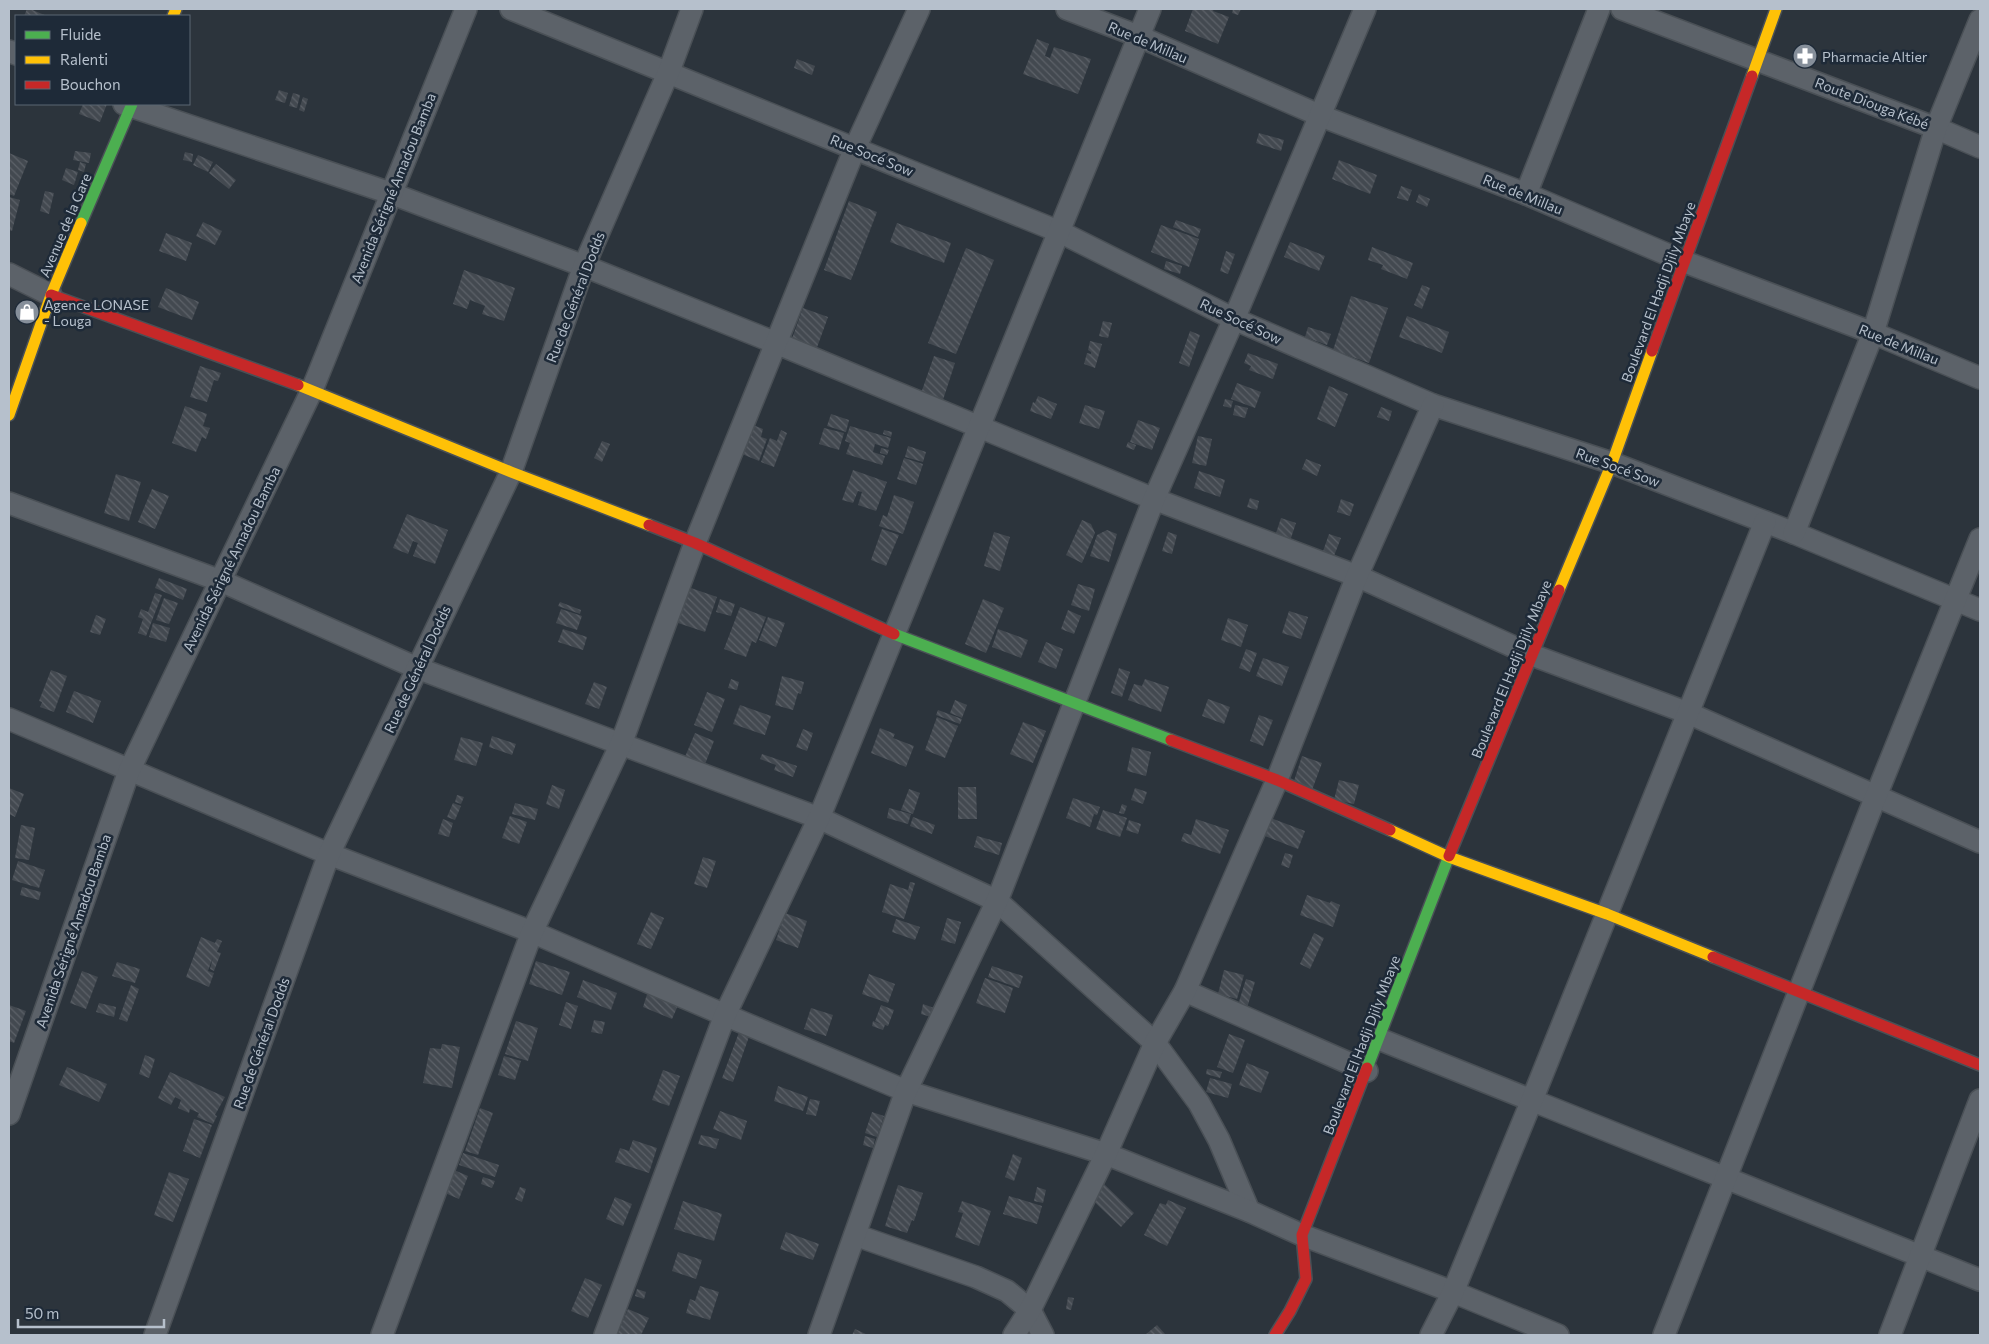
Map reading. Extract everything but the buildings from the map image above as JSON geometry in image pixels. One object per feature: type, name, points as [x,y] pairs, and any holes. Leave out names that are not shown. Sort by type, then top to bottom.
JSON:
[{"type":"street","name":"Avenida Sérigné Amadou Bamba","points":[[9,1114],[129,771],[312,390],[390,193],[466,9]]},
{"type":"street","name":"Rue Socé Sow","points":[[511,9],[1060,232],[1234,320],[1433,405],[1612,463],[1794,533],[1980,610]]},
{"type":"street","name":"Rue de Général Dodds","points":[[155,1335],[329,854],[511,472],[584,266],[669,72],[692,9]]},
{"type":"street","points":[[382,1335],[532,932],[621,744],[695,542],[855,148],[919,9]]},
{"type":"street","name":"Rue de Millau","points":[[1067,9],[1138,36],[1321,116],[1526,194],[1685,262],[1873,333],[1980,378]]},
{"type":"street","points":[[605,1335],[725,1015],[819,818],[1150,9]]},
{"type":"street","points":[[819,1335],[906,1091],[996,901],[1154,499],[1234,320],[1365,9]]},
{"type":"street","points":[[1526,194],[1599,9]]},
{"type":"street","name":"Route Diouga Kébé","points":[[1622,9],[1936,128],[1980,147]]},
{"type":"street","name":"Boulevard El Hadji Djily Mbaye","points":[[1275,1335],[1306,1279],[1302,1235],[1449,858],[1612,463],[1776,9]]},
{"type":"street","points":[[1794,533],[1873,333],[1936,128],[1980,20]]},
{"type":"street","points":[[129,105],[390,193],[584,266],[1154,499],[1357,576],[1532,655],[1688,713],[1980,842]]},
{"type":"street","name":"Avenue de la Gare","points":[[9,415],[51,295],[129,105]]},
{"type":"street","points":[[9,274],[51,295],[312,390],[511,472],[695,542],[894,634],[1277,780],[1449,858],[1607,914],[1798,993],[1980,1065]]},
{"type":"street","points":[[1014,1335],[1030,1310],[1106,1154],[1156,1043],[1185,991],[1277,780],[1357,576],[1433,405]]},
{"type":"street","points":[[9,503],[221,581],[417,668],[819,818],[996,901],[1156,1043],[1199,1104],[1219,1140],[1249,1211]]},
{"type":"street","points":[[1431,1335],[1453,1292],[1532,1100],[1764,522]]},
{"type":"street","points":[[1664,1335],[1876,796],[1980,539]]},
{"type":"street","points":[[9,719],[329,854],[532,932],[906,1091],[1106,1154],[1249,1211],[1302,1235],[1453,1292],[1558,1335]]},
{"type":"street","points":[[1185,991],[1367,1070]]},
{"type":"street","points":[[1379,1039],[1980,1280]]},
{"type":"street","points":[[1890,1335],[1980,1100]]},
{"type":"street","points":[[855,1235],[976,1277],[1007,1291],[1030,1310],[1043,1335]]},
{"type":"traffic: fast","points":[[81,223],[132,105]]},
{"type":"traffic: fast","points":[[894,634],[1171,740]]},
{"type":"traffic: fast","points":[[1367,1068],[1449,856]]},
{"type":"traffic: slow","points":[[173,15],[176,9]]},
{"type":"traffic: slow","points":[[1752,76],[1776,9]]},
{"type":"traffic: slow","points":[[9,415],[51,295],[81,223]]},
{"type":"traffic: slow","points":[[1559,590],[1612,463],[1652,351]]},
{"type":"traffic: slow","points":[[298,385],[511,472],[649,525]]},
{"type":"traffic: slow","points":[[1390,830],[1449,857],[1607,914],[1713,957]]},
{"type":"traffic: jam","points":[[1652,351],[1752,76]]},
{"type":"traffic: jam","points":[[51,295],[298,385]]},
{"type":"traffic: jam","points":[[649,525],[695,543],[894,634]]},
{"type":"traffic: jam","points":[[1449,856],[1559,590]]},
{"type":"traffic: jam","points":[[1171,740],[1277,780],[1390,830]]},
{"type":"traffic: jam","points":[[1713,957],[1980,1065]]},
{"type":"traffic: jam","points":[[1275,1335],[1306,1279],[1302,1235],[1367,1068]]},
{"type":"place","name":"Pharmacie Altier","points":[[1805,56]]},
{"type":"place","name":"Agence LONASE - Louga","points":[[27,312]]}]
